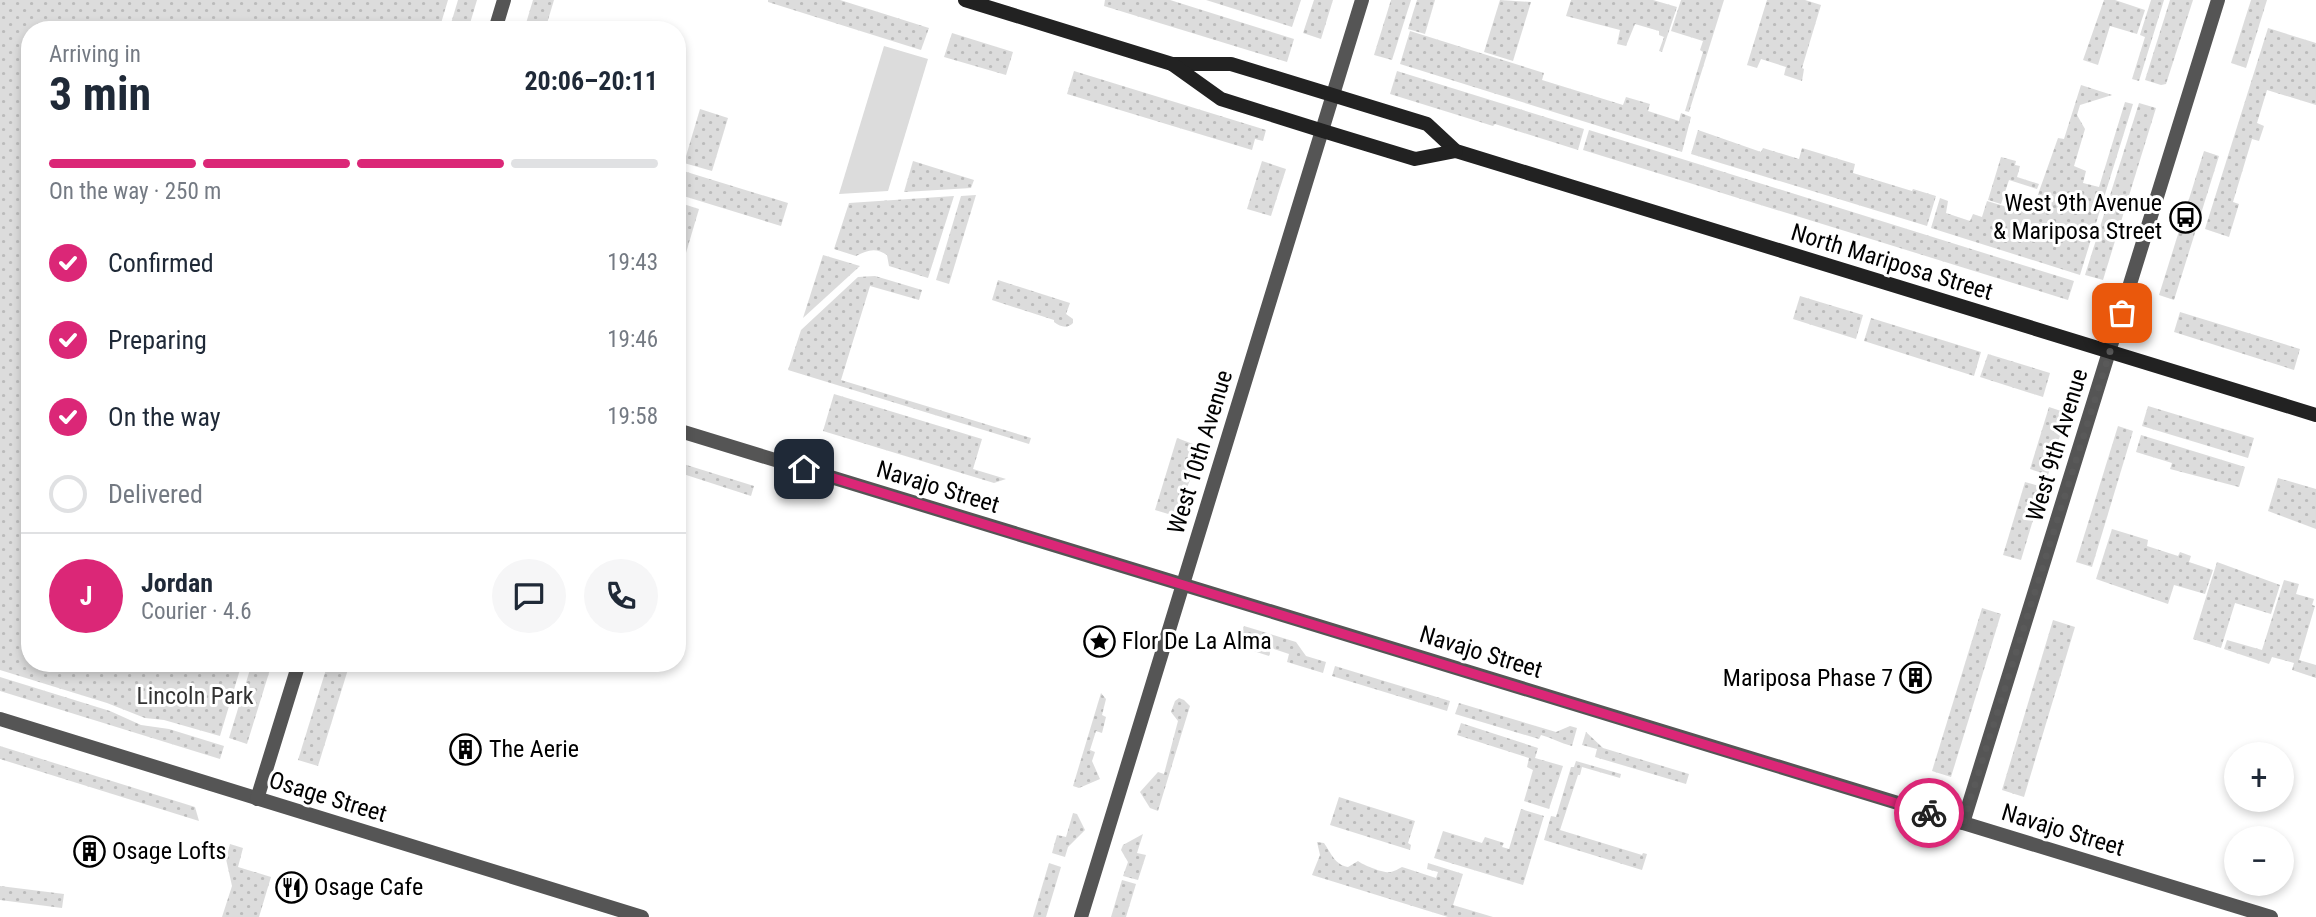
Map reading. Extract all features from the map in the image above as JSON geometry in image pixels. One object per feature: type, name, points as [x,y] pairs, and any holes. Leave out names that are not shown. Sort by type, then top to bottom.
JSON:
[{"type":"street","points":[[498,21],[504,0]]},
{"type":"street","name":"North Mariposa Street","points":[[965,0],[1172,64],[1231,64],[1333,95],[1427,124],[1456,151],[2316,415]]},
{"type":"street","name":"West 10th Avenue","points":[[1081,917],[1362,0]]},
{"type":"street","name":"West 9th Avenue","points":[[1963,823],[2218,0]]},
{"type":"street","name":"North Mariposa Street","points":[[1172,64],[1221,99],[1323,131],[1415,159],[1456,151]]},
{"type":"street","name":"Navajo Street","points":[[686,433],[2271,917]]},
{"type":"street","points":[[257,799],[296,672]]},
{"type":"street","name":"Osage Street","points":[[0,719],[642,917]]},
{"type":"green space","name":"Lincoln Park","points":[[0,0],[448,0],[442,21],[21,21],[21,672],[239,672],[220,736],[164,720],[145,718],[107,703],[0,670]]},
{"type":"green space","points":[[458,0],[477,0],[471,21],[452,21]]},
{"type":"green space","points":[[533,0],[554,0],[548,21],[527,21]]},
{"type":"green space","points":[[768,0],[840,0],[929,28],[921,50]]},
{"type":"green space","points":[[1105,0],[1170,0],[1294,39],[1287,62],[1104,6]]},
{"type":"green space","points":[[1206,0],[1301,0],[1292,27]]},
{"type":"green space","points":[[1314,0],[1333,0],[1321,39],[1303,33]]},
{"type":"green space","points":[[1391,0],[1411,0],[1392,60],[1374,55]]},
{"type":"green space","points":[[1417,0],[1435,0],[1425,34],[1408,29]]},
{"type":"green space","points":[[1500,0],[1531,2],[1513,61],[1484,52]]},
{"type":"green space","points":[[1571,0],[1653,0],[1677,7],[1662,52],[1659,51],[1664,37],[1659,35],[1659,31],[1635,24],[1626,46],[1617,44],[1620,30],[1566,16]]},
{"type":"green space","points":[[1681,0],[1724,0],[1689,112],[1685,111],[1703,52],[1700,50],[1703,41],[1671,31]]},
{"type":"green space","points":[[1767,0],[1805,0],[1821,5],[1802,68],[1802,81],[1784,75],[1786,67],[1761,59],[1757,68],[1747,65]]},
{"type":"green space","points":[[2104,0],[2115,0],[2145,10],[2137,34],[2110,26],[2098,65],[2083,60]]},
{"type":"green space","points":[[2151,0],[2164,0],[2139,81],[2132,79],[2145,37],[2140,35]]},
{"type":"green space","points":[[2170,0],[2193,0],[2166,84],[2161,85],[2145,80]]},
{"type":"green space","points":[[2251,0],[2267,0],[2246,68],[2231,63]]},
{"type":"green space","points":[[240,15],[260,21],[238,21]]},
{"type":"green space","points":[[2268,28],[2316,43],[2316,105],[2267,90],[2257,123],[2264,126],[2259,141],[2252,139],[2233,202],[2239,204],[2229,237],[2205,229]]},
{"type":"green space","points":[[1410,31],[1544,73],[1542,80],[1623,105],[1626,97],[1650,104],[1648,111],[1679,121],[1681,113],[1691,117],[1682,152],[1400,64]]},
{"type":"green space","points":[[952,33],[1013,52],[1006,75],[944,57]]},
{"type":"green space","points":[[884,46],[928,59],[888,191],[839,194]]},
{"type":"green space","points":[[1074,71],[1266,130],[1263,141],[1255,139],[1252,150],[1067,94]]},
{"type":"green space","points":[[1397,71],[1584,129],[1578,150],[1390,94]]},
{"type":"green space","points":[[2081,85],[2112,95],[2080,105],[2077,115],[2085,129],[2074,166],[2086,171],[2083,183],[2099,187],[2125,102],[2133,104],[2080,275],[1931,228],[1940,198],[1948,201],[1946,213],[1970,221],[1973,214],[1982,217],[1987,201],[2031,214],[2058,138],[2064,139]]},
{"type":"green space","points":[[2139,103],[2156,108],[2103,280],[2085,275]]},
{"type":"green space","points":[[700,109],[728,118],[712,171],[686,164]]},
{"type":"green space","points":[[1589,130],[2074,281],[2068,300],[1583,150]]},
{"type":"green space","points":[[1698,130],[1761,152],[1763,148],[1799,159],[1802,148],[1855,164],[1853,173],[1936,196],[1927,226],[1691,154]]},
{"type":"green space","points":[[2204,151],[2219,156],[2174,300],[2159,295]]},
{"type":"green space","points":[[2001,157],[2016,161],[2015,165],[2020,166],[2017,177],[2039,184],[2037,189],[2009,180],[2001,204],[1988,200]]},
{"type":"green space","points":[[913,161],[974,180],[971,188],[904,192]]},
{"type":"green space","points":[[1262,161],[1286,169],[1271,216],[1247,209]]},
{"type":"green space","points":[[686,172],[788,203],[781,226],[686,197]]},
{"type":"green space","points":[[976,195],[949,284],[936,280],[961,196]]},
{"type":"green space","points":[[954,196],[928,278],[889,266],[887,255],[879,251],[868,251],[856,256],[834,249],[849,203]]},
{"type":"green space","points":[[686,205],[699,209],[686,253]]},
{"type":"green space","points":[[823,255],[860,266],[803,318]]},
{"type":"green space","points":[[875,276],[922,290],[919,300],[870,286],[841,380],[1031,438],[1029,444],[788,370],[801,330],[858,277]]},
{"type":"green space","points":[[998,280],[1070,303],[1066,314],[1073,319],[1073,323],[1062,326],[1054,320],[992,300]]},
{"type":"green space","points":[[1800,296],[1863,315],[1856,339],[1793,319]]},
{"type":"green space","points":[[2180,312],[2300,349],[2294,370],[2174,332]]},
{"type":"green space","points":[[1871,318],[1981,352],[1974,376],[1864,341]]},
{"type":"green space","points":[[1988,354],[2050,373],[2043,397],[1980,377]]},
{"type":"green space","points":[[834,394],[982,439],[973,469],[1006,479],[994,483],[823,431]]},
{"type":"green space","points":[[2148,406],[2254,438],[2248,458],[2142,426]]},
{"type":"green space","points":[[2049,407],[2067,413],[2048,475],[2030,469]]},
{"type":"green space","points":[[2118,426],[2133,431],[2092,567],[2076,562]]},
{"type":"green space","points":[[2141,435],[2245,467],[2239,487],[2170,469],[2172,463],[2136,452]]},
{"type":"green space","points":[[1177,438],[1193,444],[1191,452],[1196,466],[1175,516],[1155,510]]},
{"type":"green space","points":[[686,465],[754,486],[751,496],[686,475]]},
{"type":"green space","points":[[2278,478],[2316,489],[2316,529],[2268,511]]},
{"type":"green space","points":[[2025,482],[2043,487],[2021,560],[2003,555]]},
{"type":"green space","points":[[2112,529],[2148,540],[2147,546],[2178,556],[2180,552],[2191,556],[2189,562],[2213,570],[2205,594],[2174,585],[2168,604],[2096,579]]},
{"type":"green space","points":[[2217,562],[2280,585],[2271,614],[2235,603],[2221,648],[2193,639]]},
{"type":"green space","points":[[2284,580],[2299,584],[2296,594],[2314,599],[2312,605],[2315,606],[2299,660],[2316,665],[2316,678],[2292,670],[2294,663],[2272,657],[2269,664],[2224,649],[2227,640],[2262,650]]},
{"type":"green space","points":[[1982,608],[2001,614],[1951,777],[1932,771]]},
{"type":"green space","points":[[2053,620],[2075,627],[2024,797],[2002,790]]},
{"type":"green space","points":[[1244,626],[1296,642],[1306,656],[1326,662],[1323,673],[1287,662],[1289,654],[1271,648],[1269,656],[1238,646]]},
{"type":"green space","points":[[1335,666],[1450,701],[1447,711],[1332,676]]},
{"type":"green space","points":[[249,672],[269,672],[247,744],[229,738]]},
{"type":"green space","points":[[325,672],[347,672],[318,766],[298,760]]},
{"type":"green space","points":[[0,677],[110,711],[141,725],[169,729],[224,746],[220,759],[0,691]]},
{"type":"green space","points":[[1101,693],[1106,699],[1102,715],[1106,717],[1102,733],[1096,731],[1090,750],[1095,752],[1092,761],[1100,779],[1079,788],[1073,786]]},
{"type":"green space","points":[[1179,698],[1190,706],[1158,811],[1150,808],[1140,792],[1158,772],[1164,774],[1178,721],[1171,712]]},
{"type":"green space","points":[[1459,703],[1556,732],[1570,726],[1577,728],[1572,746],[1541,735],[1539,739],[1455,714]]},
{"type":"green space","points":[[1461,723],[1538,748],[1535,758],[1563,766],[1549,809],[1524,801],[1533,770],[1527,767],[1529,758],[1457,735]]},
{"type":"green space","points":[[1586,732],[1603,748],[1689,774],[1686,784],[1595,757],[1597,749],[1582,745]]},
{"type":"green space","points":[[0,746],[195,807],[199,821],[0,759]]},
{"type":"green space","points":[[1576,761],[1621,774],[1620,778],[1582,767],[1560,830],[1642,855],[1647,854],[1642,870],[1544,840],[1551,816],[1556,817],[1571,767],[1574,767]]},
{"type":"green space","points":[[1339,797],[1415,821],[1408,843],[1411,845],[1410,850],[1330,825]]},
{"type":"green space","points":[[1521,809],[1544,816],[1523,885],[1434,858],[1443,831],[1482,843],[1485,837],[1504,843],[1502,847],[1509,849]]},
{"type":"green space","points":[[1073,813],[1077,814],[1085,830],[1068,847],[1065,857],[1052,853],[1057,835],[1066,837]]},
{"type":"green space","points":[[1143,834],[1137,853],[1146,855],[1138,880],[1123,876],[1128,862],[1121,850],[1123,845]]},
{"type":"green space","points":[[1317,842],[1324,843],[1337,861],[1348,867],[1358,861],[1384,872],[1402,867],[1436,878],[1438,872],[1427,869],[1428,863],[1463,874],[1453,905],[1493,917],[1448,917],[1312,875],[1320,855]]},
{"type":"green space","points":[[230,844],[243,848],[238,867],[271,877],[259,917],[222,917],[232,886],[226,859]]},
{"type":"green space","points":[[1049,863],[1061,867],[1046,917],[1033,917]]},
{"type":"green space","points":[[1122,880],[1136,884],[1126,917],[1111,917]]},
{"type":"green space","points":[[0,886],[64,894],[62,908],[0,900]]},
{"type":"way so far","points":[[1929,813],[1963,823],[2122,313]]},
{"type":"place","name":"West 9th Avenue & Mariposa Street","points":[[2185,217]]},
{"type":"place","name":"Flor De La Alma","points":[[1099,641]]},
{"type":"place","name":"Mariposa Phase 7","points":[[1916,678]]},
{"type":"place","name":"The Aerie","points":[[466,749]]},
{"type":"place","name":"Osage Lofts","points":[[89,851]]},
{"type":"place","name":"Osage Cafe","points":[[291,887]]},
{"type":"route","points":[[804,469],[1929,813]]}]
